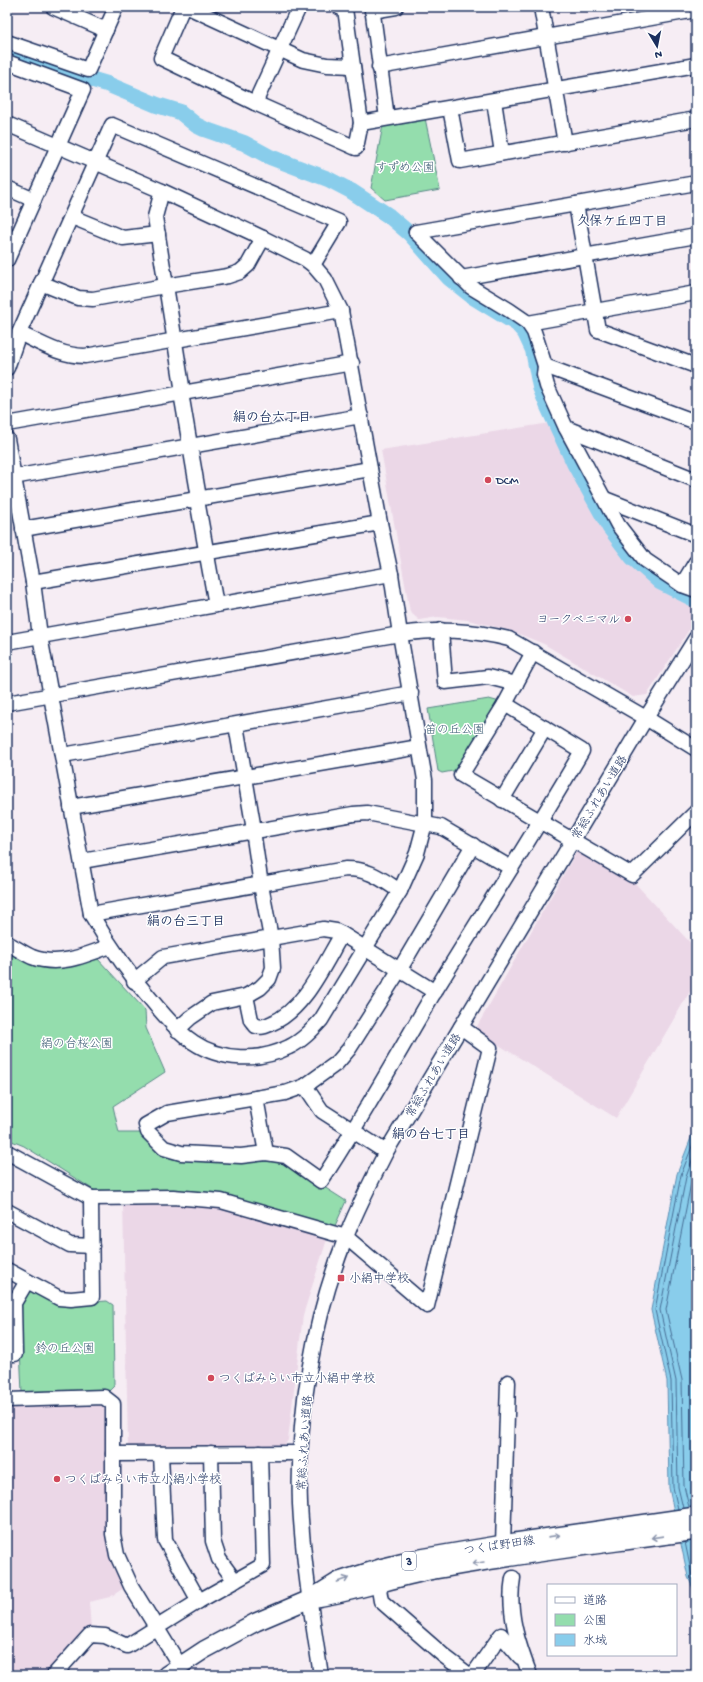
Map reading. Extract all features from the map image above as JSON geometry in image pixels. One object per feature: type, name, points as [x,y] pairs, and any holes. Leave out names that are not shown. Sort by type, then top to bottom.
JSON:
[{"type":"main road","name":"つくば野田線","points":[[310,1599],[348,1592],[512,1548],[696,1516]]},
{"type":"main road","name":"つくば野田線","points":[[173,1670],[204,1650],[235,1633],[310,1599],[339,1581],[380,1568],[421,1558],[696,1531]]},
{"type":"street","points":[[53,7],[106,30]]},
{"type":"street","points":[[7,42],[88,70],[116,7]]},
{"type":"street","points":[[183,7],[161,58],[255,103],[356,148],[361,123],[345,9],[339,7]]},
{"type":"street","points":[[188,7],[303,60],[328,65],[353,66]]},
{"type":"street","points":[[255,103],[281,51],[299,7]]},
{"type":"street","points":[[387,118],[372,9],[396,7]]},
{"type":"street","points":[[541,7],[565,143]]},
{"type":"street","points":[[379,67],[696,10]]},
{"type":"street","points":[[7,62],[83,90],[9,252]]},
{"type":"street","points":[[361,123],[696,65]]},
{"type":"street","points":[[494,101],[502,153]]},
{"type":"street","points":[[450,108],[460,161],[696,119]]},
{"type":"street","points":[[7,124],[162,191],[263,238],[313,265],[325,279],[341,311],[352,363],[380,523],[391,574],[425,780],[425,823],[417,853],[400,891],[321,1020],[308,1034],[290,1047],[269,1055],[249,1058],[228,1056],[210,1051],[193,1042],[177,1030],[134,981],[110,946],[91,914],[40,636],[7,439]]},
{"type":"street","points":[[7,368],[19,334],[41,283],[72,217],[112,125],[339,222],[313,265]]},
{"type":"street","points":[[696,183],[416,232],[471,287],[528,323],[534,332],[538,344],[544,366],[544,375],[547,386],[566,428],[618,526],[645,560],[682,585],[696,590]]},
{"type":"street","points":[[7,188],[34,200]]},
{"type":"street","points":[[162,191],[155,217],[173,340],[182,386],[181,393],[198,492],[197,500],[216,605]]},
{"type":"street","points":[[576,204],[598,330],[696,366]]},
{"type":"street","points":[[72,217],[123,238],[158,234]]},
{"type":"street","points":[[461,278],[696,236]]},
{"type":"street","points":[[41,283],[85,300],[94,300],[228,276],[240,272],[248,265],[263,238]]},
{"type":"street","points":[[528,323],[696,293]]},
{"type":"street","points":[[19,334],[63,354],[85,356],[341,311]]},
{"type":"street","points":[[7,424],[352,363]]},
{"type":"street","points":[[544,366],[696,422]]},
{"type":"street","points":[[13,477],[361,416]]},
{"type":"street","points":[[566,428],[696,480]]},
{"type":"street","points":[[23,529],[370,469]]},
{"type":"street","points":[[605,499],[696,535]]},
{"type":"street","points":[[32,582],[380,523]]},
{"type":"street","points":[[682,585],[696,562]]},
{"type":"street","points":[[7,642],[391,574]]},
{"type":"street","points":[[441,630],[445,682],[488,677],[516,684]]},
{"type":"street","points":[[7,703],[400,634],[441,630],[463,630],[490,634],[508,639],[646,718],[696,749]]},
{"type":"street","name":"常総ふれあい道路","points":[[321,1675],[310,1599],[300,1504],[300,1453],[304,1407],[317,1334],[327,1294],[346,1237],[361,1202],[386,1152],[646,718],[696,638]]},
{"type":"street","points":[[533,652],[505,704],[461,775],[632,875],[696,812]]},
{"type":"street","points":[[63,755],[410,693]]},
{"type":"street","points":[[473,845],[400,969],[349,1049],[337,1063],[305,1086],[285,1093],[167,1112],[146,1125],[148,1132],[164,1148],[181,1153],[241,1156],[266,1153],[286,1156],[321,1181],[353,1132],[435,992],[582,751],[505,704]]},
{"type":"street","points":[[177,1030],[190,1018],[212,1003],[246,996],[260,988],[268,979],[274,968],[271,938],[261,885],[246,778],[236,725]]},
{"type":"street","points":[[502,800],[545,728]]},
{"type":"street","points":[[71,807],[419,747]]},
{"type":"street","points":[[82,861],[353,814],[368,813],[441,826],[511,868]]},
{"type":"street","points":[[91,914],[346,869],[359,869],[372,873],[400,891]]},
{"type":"street","points":[[134,981],[163,957],[323,929],[336,930],[435,992]]},
{"type":"street","points":[[246,996],[251,1020],[256,1026],[265,1026],[281,1018],[303,998],[342,934]]},
{"type":"street","points":[[7,943],[32,957],[59,962],[81,957],[110,946]]},
{"type":"street","points":[[7,1152],[91,1198],[173,1197],[221,1201],[346,1237],[427,1306],[490,1048],[461,1027]]},
{"type":"street","points":[[305,1086],[322,1111],[386,1152]]},
{"type":"street","points":[[256,1098],[266,1153]]},
{"type":"street","points":[[7,1270],[60,1298],[70,1299],[92,1297],[91,1198]]},
{"type":"street","points":[[7,1211],[70,1245],[92,1246]]},
{"type":"street","points":[[7,1354],[15,1354],[10,1303],[27,1281]]},
{"type":"street","points":[[508,1382],[512,1548]]},
{"type":"street","points":[[7,1400],[104,1397],[112,1404],[113,1534],[117,1555],[131,1586],[156,1629],[173,1670]]},
{"type":"street","points":[[211,1453],[213,1541],[219,1559],[235,1581]]},
{"type":"street","points":[[54,1675],[90,1635],[105,1636],[127,1646],[199,1601],[263,1565],[260,1453]]},
{"type":"street","points":[[113,1454],[300,1453]]},
{"type":"street","points":[[161,1454],[165,1540],[199,1601]]},
{"type":"street","points":[[513,1578],[511,1590],[512,1616],[517,1641],[528,1669]]},
{"type":"street","points":[[378,1583],[381,1601],[444,1656],[469,1675]]},
{"type":"street","points":[[473,1675],[501,1635],[528,1669]]},
{"type":"shaded area","points":[[550,423],[605,534],[620,553],[648,580],[668,594],[696,609],[696,619],[647,695],[633,697],[544,644],[509,630],[468,620],[438,617],[419,620],[410,612],[381,450]]},
{"type":"shaded area","points":[[577,851],[634,882],[696,949],[696,981],[616,1118],[475,1030]]},
{"type":"shaded area","name":"つくばみらい市立小絹中学校","points":[[123,1202],[196,1203],[230,1208],[328,1236],[303,1315],[288,1440],[284,1446],[128,1446]]},
{"type":"shaded area","name":"つくばみらい市立小絹小学校","points":[[101,1405],[104,1407],[108,1551],[113,1568],[124,1588],[110,1597],[89,1602],[91,1629],[50,1675],[7,1675],[7,1407]]},
{"type":"green space","name":"すずめ公園","points":[[425,118],[440,190],[385,200],[371,188],[383,125]]},
{"type":"green space","name":"笛の丘公園","points":[[489,699],[500,702],[458,770],[442,773],[438,771],[428,709]]},
{"type":"green space","name":"絹の台桜公園","points":[[7,950],[97,958],[145,1010],[146,1028],[165,1072],[113,1106],[119,1133],[142,1133],[163,1154],[222,1162],[272,1157],[280,1159],[346,1201],[334,1228],[221,1195],[97,1192],[24,1146],[7,1139]]},
{"type":"green space","name":"鈴の丘公園","points":[[31,1289],[78,1303],[107,1301],[113,1305],[114,1386],[108,1392],[22,1393],[18,1303],[26,1290]]},
{"type":"water","points":[[696,1125],[696,1595],[688,1577],[669,1488],[667,1381],[651,1310],[677,1174]]},
{"type":"waterway","points":[[7,52],[36,63],[107,84],[157,105],[180,112],[196,125],[204,129],[244,143],[270,157],[328,179],[351,191],[389,216],[410,234],[449,278],[473,297],[517,324],[525,333],[533,350],[540,387],[548,407],[574,463],[610,528],[632,557],[660,582],[696,600]]},
{"type":"place","name":"DCM","points":[[488,480]]},
{"type":"place","name":"ヨークベニマル","points":[[628,619]]},
{"type":"place","name":"小絹中学校","points":[[341,1278]]},
{"type":"place","name":"つくばみらい市立小絹中学校","points":[[211,1378]]},
{"type":"place","name":"つくばみらい市立小絹小学校","points":[[57,1479]]},
{"type":"district","name":"久保ケ丘四丁目","points":[[622,220]]},
{"type":"district","name":"絹の台六丁目","points":[[272,416]]},
{"type":"district","name":"絹の台三丁目","points":[[186,920]]},
{"type":"district","name":"絹の台七丁目","points":[[431,1133]]}]
